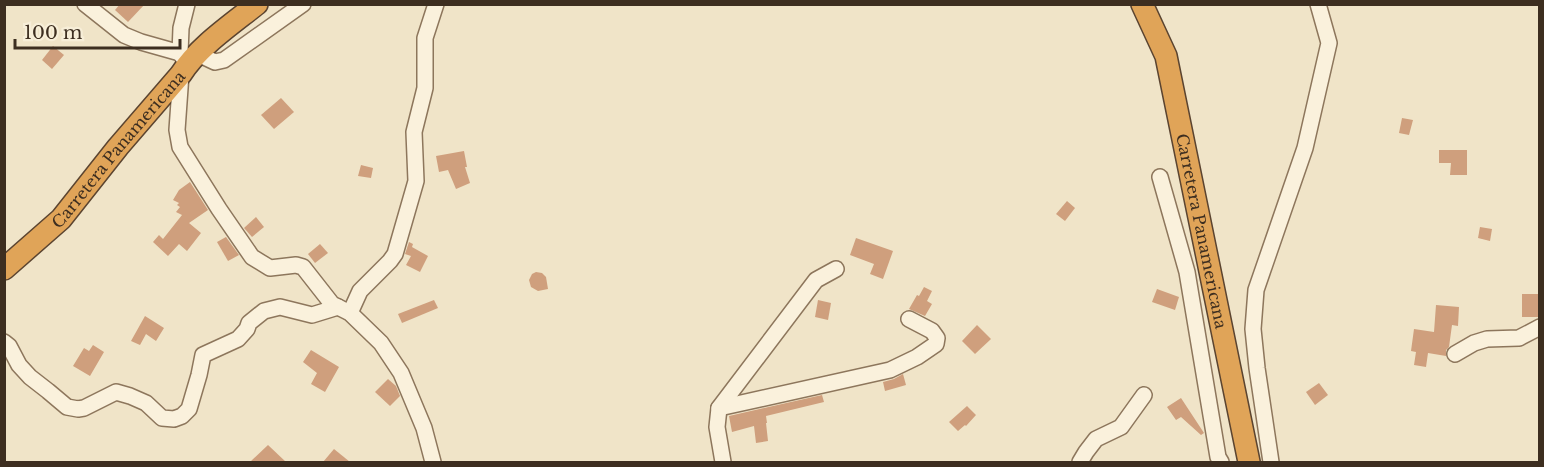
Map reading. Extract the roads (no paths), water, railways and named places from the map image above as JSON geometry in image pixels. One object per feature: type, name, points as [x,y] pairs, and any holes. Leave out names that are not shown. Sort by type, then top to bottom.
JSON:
[{"type":"highway","name":"Carretera Panamericana","points":[[4,269],[61,219],[187,61],[257,4]]},
{"type":"highway","name":"Carretera Panamericana","points":[[1142,4],[1166,56],[1249,462]]},
{"type":"street","points":[[86,4],[124,35],[187,61],[215,62],[224,60],[303,4]]},
{"type":"street","points":[[187,4],[181,28],[187,61],[177,130],[180,147],[252,257],[270,268],[296,264],[303,267],[332,304],[344,310],[381,343],[401,373],[424,428],[433,462]]},
{"type":"street","points":[[4,342],[30,377],[67,407],[84,408],[116,392],[146,403],[162,418],[174,419],[182,416],[189,409],[203,355],[238,339],[249,323],[264,310],[280,307],[312,315],[344,310],[394,254],[416,181],[414,132],[425,88],[425,38],[436,4]]},
{"type":"street","points":[[1271,462],[1253,329],[1256,290],[1305,148],[1329,43],[1318,4]]},
{"type":"street","points":[[1160,177],[1187,272],[1218,457],[1221,462]]},
{"type":"street","points":[[723,462],[717,427],[719,408],[816,280],[836,269]]},
{"type":"street","points":[[719,408],[890,370],[917,357],[936,344],[937,338],[932,331],[909,320]]},
{"type":"street","points":[[1455,354],[1474,343],[1487,339],[1519,338],[1539,327]]},
{"type":"street","points":[[1080,462],[1096,439],[1121,427],[1144,395]]}]
